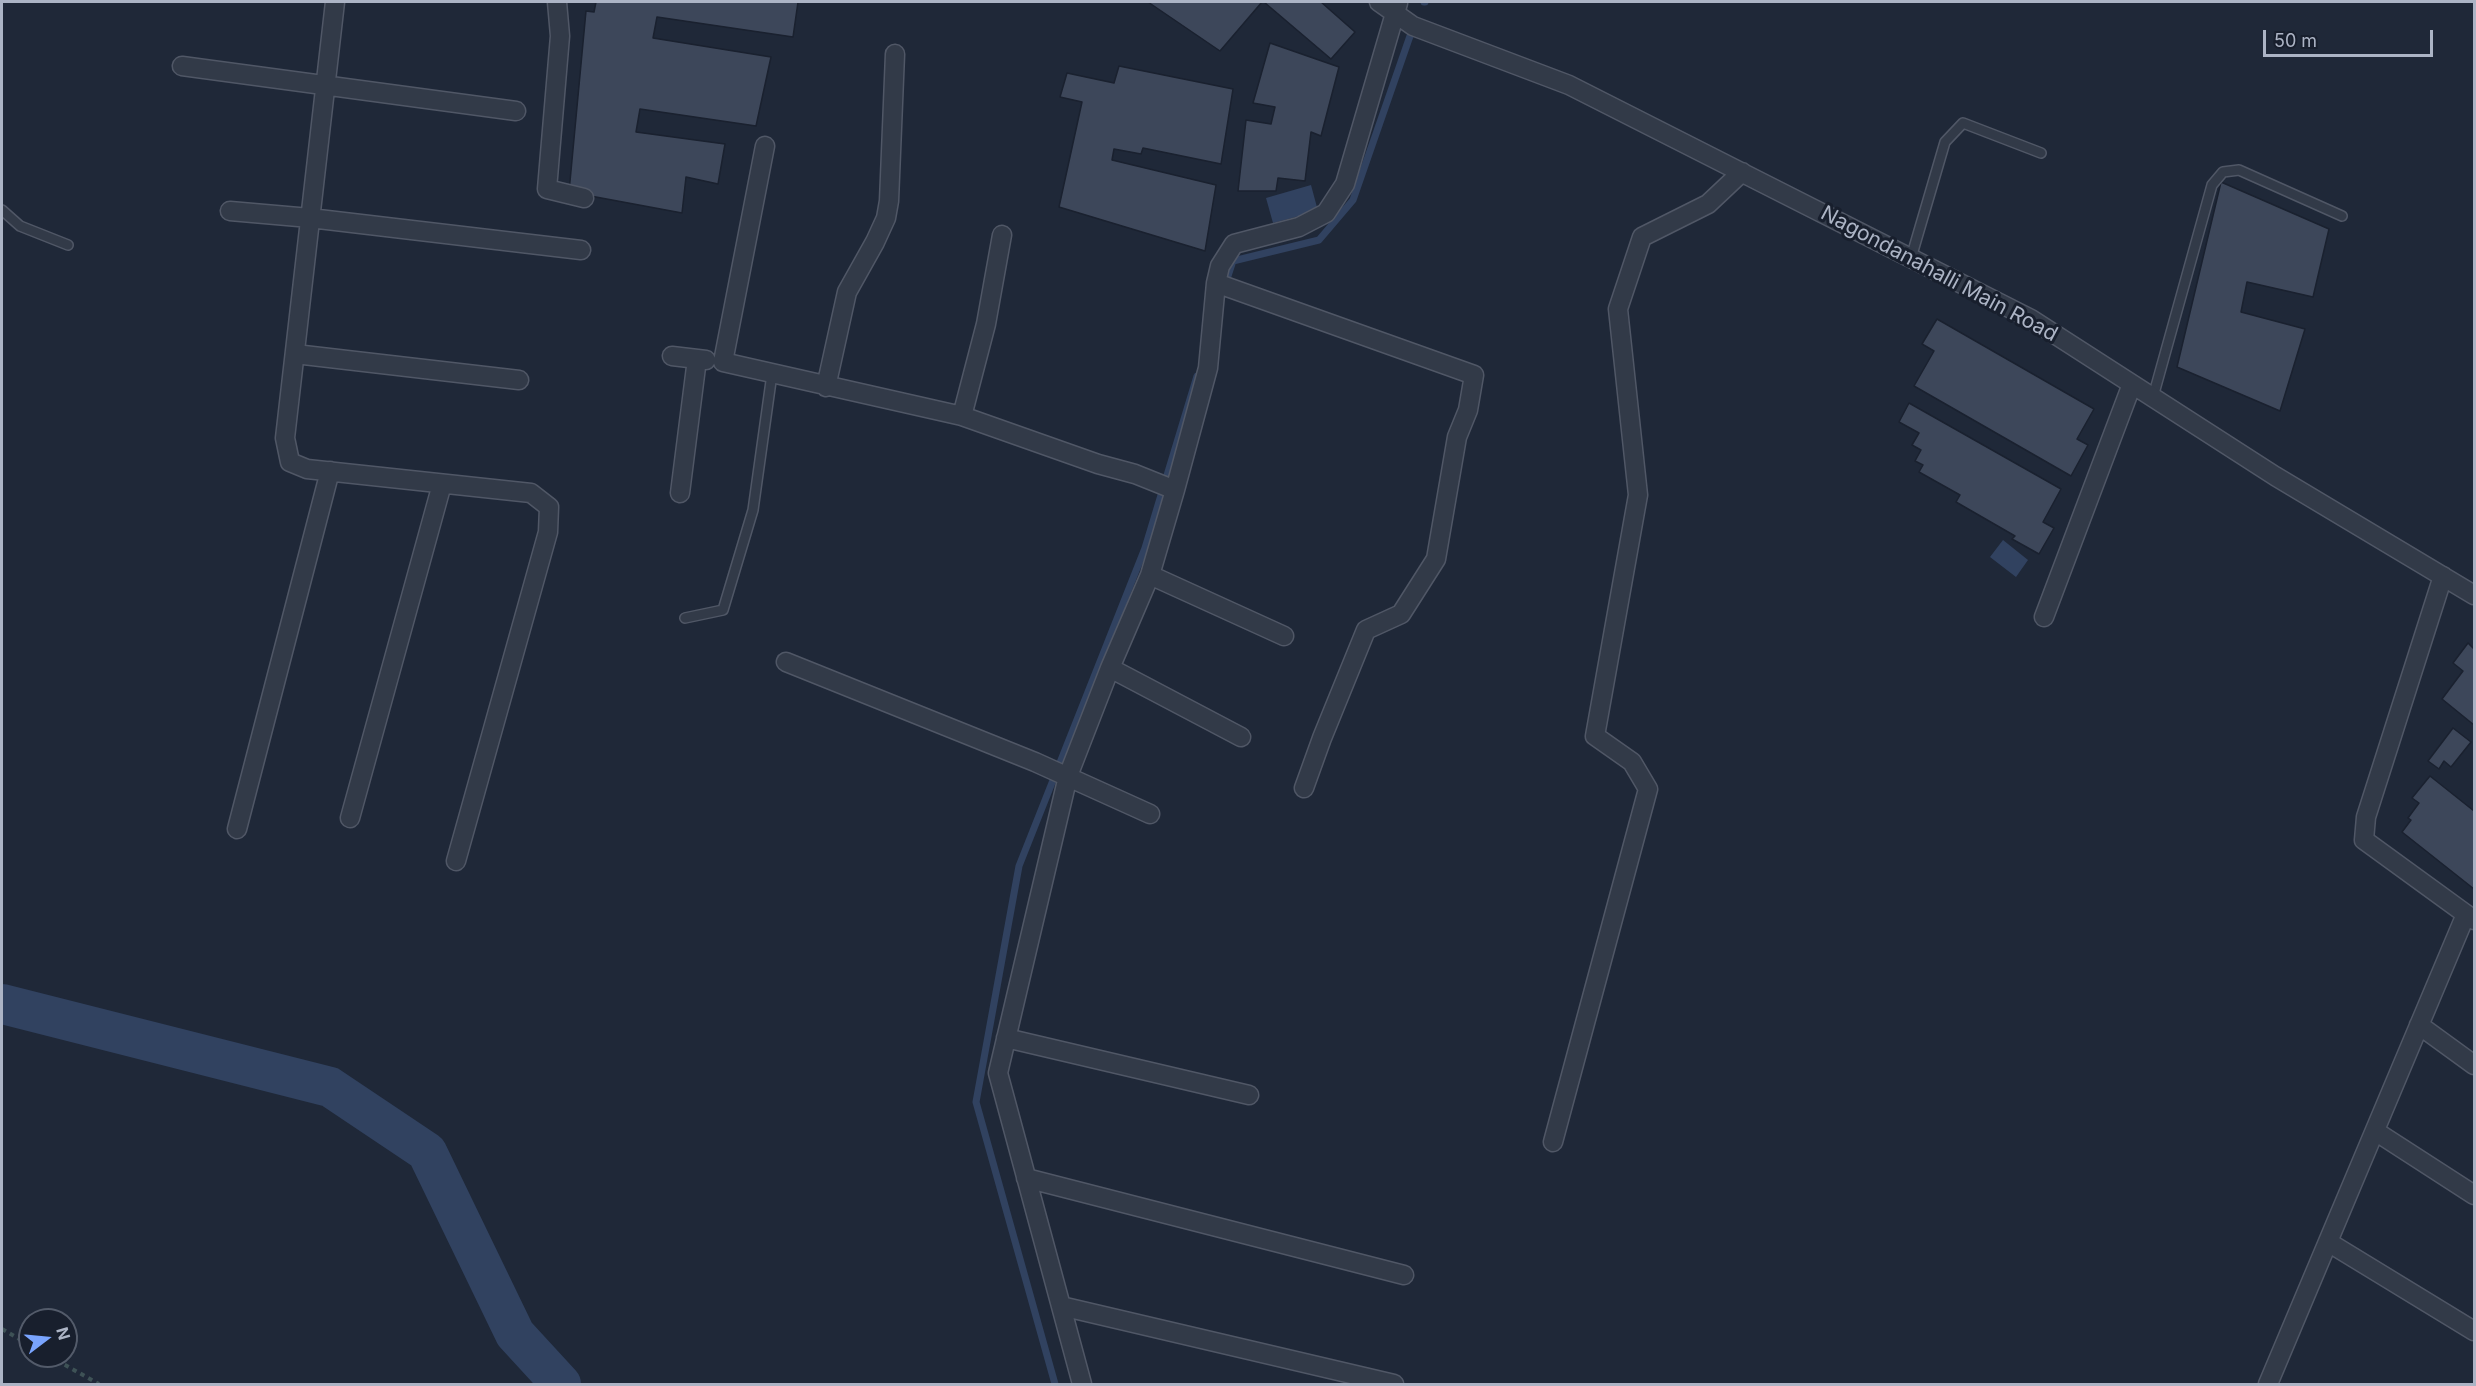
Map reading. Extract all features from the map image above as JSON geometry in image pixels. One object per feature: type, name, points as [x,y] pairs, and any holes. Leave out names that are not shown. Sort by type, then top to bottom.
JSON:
[{"type":"street","points":[[335,2],[285,438],[291,462],[307,469],[531,493],[549,507],[548,532],[456,861]]},
{"type":"street","points":[[557,2],[560,36],[547,189],[584,198]]},
{"type":"street","name":"Nagondanahalli Main Road","points":[[1379,2],[1397,8],[1413,26],[1569,85],[2031,319],[2275,476],[2475,595]]},
{"type":"street","points":[[1082,1384],[998,1073],[1006,1038],[1068,776],[1110,668],[1150,575],[1175,490],[1208,368],[1216,283],[1220,266],[1234,244],[1299,227],[1326,213],[1345,184],[1397,8]]},
{"type":"street","points":[[826,387],[847,292],[886,218],[889,201],[895,54]]},
{"type":"street","points":[[182,66],[516,111]]},
{"type":"street","points":[[723,362],[765,146]]},
{"type":"street","points":[[1553,1142],[1648,789],[1632,762],[1596,736],[1638,495],[1618,309],[1642,237],[1708,204],[1742,172]]},
{"type":"street","points":[[231,211],[581,250]]},
{"type":"street","points":[[962,416],[986,324],[1002,235]]},
{"type":"street","points":[[1216,283],[1474,375],[1468,410],[1456,437],[1436,559],[1401,614],[1366,630],[1304,788]]},
{"type":"street","points":[[295,354],[519,380]]},
{"type":"street","points":[[672,356],[723,362],[962,416],[1135,474],[1175,490]]},
{"type":"street","points":[[680,494],[697,359]]},
{"type":"street","points":[[2044,617],[2132,384]]},
{"type":"street","points":[[237,829],[330,471]]},
{"type":"street","points":[[350,818],[442,483]]},
{"type":"street","points":[[1150,575],[1284,636]]},
{"type":"street","points":[[2268,1384],[2419,1025],[2470,918],[2364,840],[2366,817],[2443,576]]},
{"type":"street","points":[[786,662],[1068,776],[1150,814]]},
{"type":"street","points":[[1110,668],[1241,737]]},
{"type":"street","points":[[2419,1025],[2475,1065]]},
{"type":"street","points":[[1006,1038],[1249,1095]]},
{"type":"street","points":[[2375,1131],[2475,1195]]},
{"type":"street","points":[[1026,1178],[1404,1275]]},
{"type":"street","points":[[2328,1242],[2475,1331]]},
{"type":"street","points":[[1061,1306],[1394,1384]]},
{"type":"lane","points":[[1911,258],[1945,142],[1963,123],[2041,153]]},
{"type":"lane","points":[[2153,397],[2212,185],[2223,172],[2239,170],[2342,216]]},
{"type":"lane","points":[[2,210],[20,225],[68,245]]},
{"type":"lane","points":[[685,618],[723,610],[753,510],[772,374]]},
{"type":"path","points":[[2,1329],[18,1338]]},
{"type":"path","points":[[70,1368],[99,1384]]},
{"type":"water","points":[[1311,185],[1318,211],[1273,223],[1266,198]]},
{"type":"water","points":[[2003,540],[2028,560],[2016,577],[1990,557]]},
{"type":"building","points":[[596,2],[798,2],[793,37],[657,17],[653,38],[771,57],[756,126],[640,109],[636,132],[725,144],[718,184],[686,177],[682,213],[569,192],[586,11],[594,12]]},
{"type":"building","points":[[1148,2],[1262,2],[1220,51]]},
{"type":"building","points":[[1264,2],[1321,2],[1355,32],[1331,59]]},
{"type":"building","points":[[1270,43],[1339,67],[1321,136],[1311,132],[1305,181],[1278,178],[1276,191],[1238,191],[1246,120],[1271,124],[1275,107],[1253,103]]},
{"type":"building","points":[[1119,66],[1233,89],[1221,164],[1143,148],[1141,154],[1114,149],[1112,160],[1216,185],[1205,251],[1059,207],[1082,102],[1060,97],[1067,73],[1114,83]]},
{"type":"building","points":[[2221,182],[2329,229],[2313,297],[2247,282],[2241,312],[2305,329],[2280,411],[2177,367]]},
{"type":"building","points":[[1937,319],[2094,409],[2077,439],[2088,445],[2071,476],[1914,386],[1934,351],[1922,344]]},
{"type":"building","points":[[1909,403],[2061,489],[2043,522],[2054,528],[2039,554],[2012,539],[2015,536],[1956,502],[1960,495],[1919,472],[1923,465],[1915,461],[1921,450],[1912,445],[1919,433],[1899,422]]},
{"type":"building","points":[[2468,643],[2474,649],[2474,725],[2442,699],[2463,671],[2453,663]]},
{"type":"building","points":[[2453,728],[2471,742],[2451,767],[2444,761],[2439,769],[2428,761]]},
{"type":"building","points":[[2430,776],[2474,811],[2474,889],[2402,832],[2411,820],[2408,818],[2419,803],[2412,798]]},
{"type":"waterway","points":[[1227,279],[1233,261],[1319,240],[1353,200],[1410,36]]},
{"type":"waterway","points":[[1055,1384],[976,1102],[1019,866],[1145,548],[1197,376]]},
{"type":"waterway","points":[[2,1004],[330,1087],[427,1152],[515,1334],[561,1384]]}]
